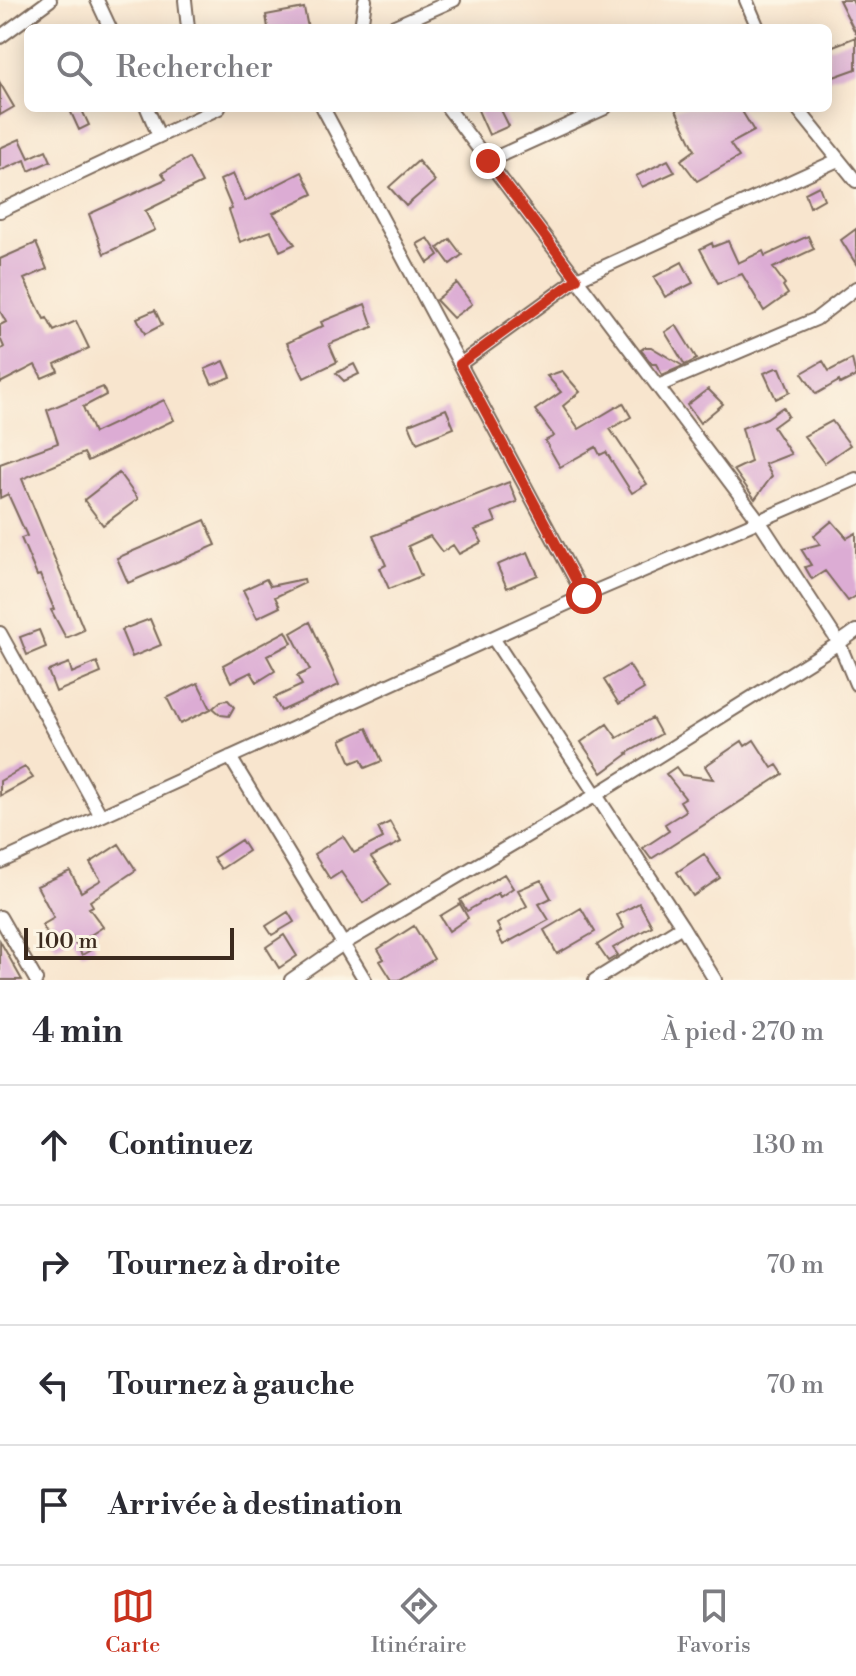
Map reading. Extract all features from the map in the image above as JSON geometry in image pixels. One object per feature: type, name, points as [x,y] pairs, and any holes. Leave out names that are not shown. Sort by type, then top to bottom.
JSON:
[{"type":"street","points":[[0,37],[50,0]]},
{"type":"street","points":[[97,0],[108,24]]},
{"type":"street","points":[[185,0],[188,24]]},
{"type":"street","points":[[362,24],[365,0]]},
{"type":"street","points":[[399,24],[454,0]]},
{"type":"street","points":[[746,0],[756,24]]},
{"type":"street","points":[[149,112],[159,136]]},
{"type":"street","points":[[0,211],[210,112]]},
{"type":"street","points":[[325,112],[584,596]]},
{"type":"street","points":[[451,112],[760,522],[839,643],[856,684]]},
{"type":"street","points":[[488,161],[596,112]]},
{"type":"street","points":[[800,112],[856,181]]},
{"type":"street","points":[[460,364],[577,279],[838,160]]},
{"type":"street","points":[[658,386],[816,319],[856,288]]},
{"type":"street","points":[[0,862],[584,596],[856,479]]},
{"type":"street","points":[[291,980],[343,944],[596,795],[856,631]]},
{"type":"street","points":[[0,633],[101,816]]},
{"type":"street","points":[[493,638],[715,980]]},
{"type":"street","points":[[230,757],[365,980]]},
{"type":"street","points":[[0,917],[36,980]]},
{"type":"street","points":[[595,980],[682,926]]},
{"type":"building","points":[[839,0],[852,0],[856,8],[856,34]]},
{"type":"building","points":[[304,8],[307,24],[267,24],[266,15]]},
{"type":"building","points":[[856,37],[856,69],[832,78],[832,46]]},
{"type":"building","points":[[0,83],[14,107],[0,115]]},
{"type":"building","points":[[71,112],[83,112],[89,125],[79,130]]},
{"type":"building","points":[[479,112],[502,112],[509,126],[489,135]]},
{"type":"building","points":[[677,112],[742,112],[754,131],[730,144],[739,157],[697,181],[681,160],[695,150]]},
{"type":"building","points":[[20,139],[29,158],[46,150],[51,161],[29,171],[25,160],[0,171],[0,148]]},
{"type":"building","points":[[189,158],[202,183],[145,211],[155,230],[104,254],[89,214],[166,179],[162,173]]},
{"type":"building","points":[[668,160],[675,172],[642,187],[636,176]]},
{"type":"building","points":[[418,161],[435,181],[406,206],[389,187]]},
{"type":"building","points":[[302,172],[313,194],[273,213],[295,244],[280,251],[271,231],[240,242],[229,210],[232,209],[220,180],[233,174],[245,201]]},
{"type":"building","points":[[819,186],[824,199],[810,207],[805,193]]},
{"type":"building","points":[[856,229],[856,264],[841,240]]},
{"type":"building","points":[[808,236],[814,249],[773,268],[788,294],[764,311],[742,274],[718,283],[700,249],[712,243],[713,247],[728,241],[738,263],[763,251],[765,256]]},
{"type":"building","points":[[428,238],[439,255],[428,263],[417,244]]},
{"type":"building","points":[[450,239],[462,255],[450,264],[438,248]]},
{"type":"building","points":[[36,243],[47,269],[24,279],[44,319],[47,318],[54,331],[76,321],[89,348],[55,364],[58,371],[42,378],[35,365],[0,383],[0,350],[4,347],[0,325],[6,322],[0,311],[0,259]]},
{"type":"building","points":[[682,262],[693,283],[665,297],[654,277]]},
{"type":"building","points":[[457,283],[472,304],[453,318],[436,300]]},
{"type":"building","points":[[365,304],[373,327],[329,344],[337,362],[304,378],[287,343],[323,326],[321,322]]},
{"type":"building","points":[[155,310],[162,325],[145,334],[137,318]]},
{"type":"building","points":[[676,325],[697,359],[685,365],[665,332]]},
{"type":"building","points":[[651,347],[683,366],[662,375],[656,364],[652,364],[641,350]]},
{"type":"building","points":[[852,359],[856,376],[840,384],[839,381],[816,394],[802,373],[823,361],[829,371]]},
{"type":"building","points":[[224,361],[231,377],[212,384],[205,369]]},
{"type":"building","points":[[354,364],[359,374],[344,381],[336,373]]},
{"type":"building","points":[[780,368],[790,392],[776,399],[764,373]]},
{"type":"building","points":[[562,371],[580,392],[563,406],[579,429],[623,403],[631,417],[610,429],[647,484],[632,493],[606,452],[600,455],[596,447],[560,467],[545,441],[554,436],[535,410],[561,392],[547,376]]},
{"type":"building","points":[[103,387],[106,395],[83,407],[94,433],[164,400],[174,420],[88,461],[84,453],[22,479],[84,630],[66,638],[21,538],[27,536],[8,494],[0,498],[0,464],[58,443],[47,410]]},
{"type":"building","points":[[708,389],[723,404],[700,423],[687,405]]},
{"type":"building","points":[[783,407],[788,416],[773,427],[791,454],[765,464],[772,476],[755,499],[734,470],[751,462],[742,428],[767,418]]},
{"type":"building","points":[[446,409],[454,428],[417,443],[409,424]]},
{"type":"building","points":[[832,421],[850,445],[824,463],[804,436]]},
{"type":"building","points":[[119,473],[138,499],[103,525],[84,500]]},
{"type":"building","points":[[509,482],[517,502],[492,512],[496,522],[475,530],[482,542],[459,554],[453,545],[442,552],[430,536],[408,546],[421,576],[389,589],[380,568],[386,565],[373,536]]},
{"type":"building","points":[[205,520],[216,545],[128,583],[117,558]]},
{"type":"building","points":[[832,521],[847,538],[856,533],[856,596],[848,601],[825,571],[812,579],[805,567],[811,565],[801,549],[820,544],[814,536]]},
{"type":"building","points":[[528,552],[538,575],[507,588],[497,565]]},
{"type":"building","points":[[266,579],[270,586],[304,579],[305,583],[275,597],[280,607],[257,618],[243,590]]},
{"type":"building","points":[[150,619],[161,645],[132,657],[121,630]]},
{"type":"building","points":[[310,622],[339,685],[281,711],[274,698],[302,685],[297,676],[310,670],[291,633]]},
{"type":"building","points":[[39,630],[46,647],[27,655],[20,637]]},
{"type":"building","points":[[286,631],[292,643],[267,656],[275,671],[257,682],[251,672],[231,682],[223,665]]},
{"type":"building","points":[[97,662],[101,673],[56,692],[48,671],[69,663],[72,673]]},
{"type":"building","points":[[629,665],[644,689],[619,704],[604,680]]},
{"type":"building","points":[[198,683],[211,709],[180,724],[167,698]]},
{"type":"building","points":[[228,700],[234,707],[229,716],[221,715],[213,708],[221,701]]},
{"type":"building","points":[[652,718],[661,734],[627,753],[602,773],[581,742],[607,724],[617,738]]},
{"type":"building","points":[[367,728],[382,761],[365,768],[361,759],[351,763],[341,740]]},
{"type":"building","points":[[754,740],[772,768],[777,765],[783,774],[651,859],[643,848],[669,831],[665,824],[686,811],[680,801],[685,798],[666,774],[676,767],[682,775],[713,779],[705,766],[742,741],[745,746]]},
{"type":"building","points":[[25,767],[33,778],[0,796],[0,781]]},
{"type":"building","points":[[390,822],[401,842],[371,857],[390,884],[363,903],[341,872],[330,879],[314,854],[343,836],[354,853],[383,838],[378,828]]},
{"type":"building","points":[[241,840],[248,851],[221,869],[213,858]]},
{"type":"building","points":[[119,844],[136,870],[90,901],[93,906],[89,908],[103,927],[89,936],[96,947],[82,955],[72,938],[56,948],[42,925],[54,918],[37,886],[70,871],[81,892],[101,880],[90,863]]},
{"type":"building","points":[[704,854],[720,878],[693,896],[677,872]]},
{"type":"building","points":[[504,874],[513,888],[467,911],[460,900]]},
{"type":"building","points":[[541,880],[551,898],[539,904],[549,920],[503,945],[497,934],[501,932],[497,924],[527,906],[518,890]]},
{"type":"building","points":[[639,903],[652,926],[613,948],[618,955],[608,961],[597,945],[624,928],[617,915]]},
{"type":"building","points":[[460,904],[468,918],[449,931],[440,916]]},
{"type":"building","points":[[581,908],[595,932],[557,954],[544,930]]},
{"type":"building","points":[[288,912],[294,922],[272,935],[266,926]]},
{"type":"building","points":[[414,926],[434,959],[399,980],[392,980],[380,961],[384,959],[378,949]]},
{"type":"building","points":[[284,935],[297,956],[279,968],[266,947]]},
{"type":"building","points":[[0,941],[22,980],[0,980]]},
{"type":"route","points":[[488,161],[577,279],[460,364],[584,596]]}]
